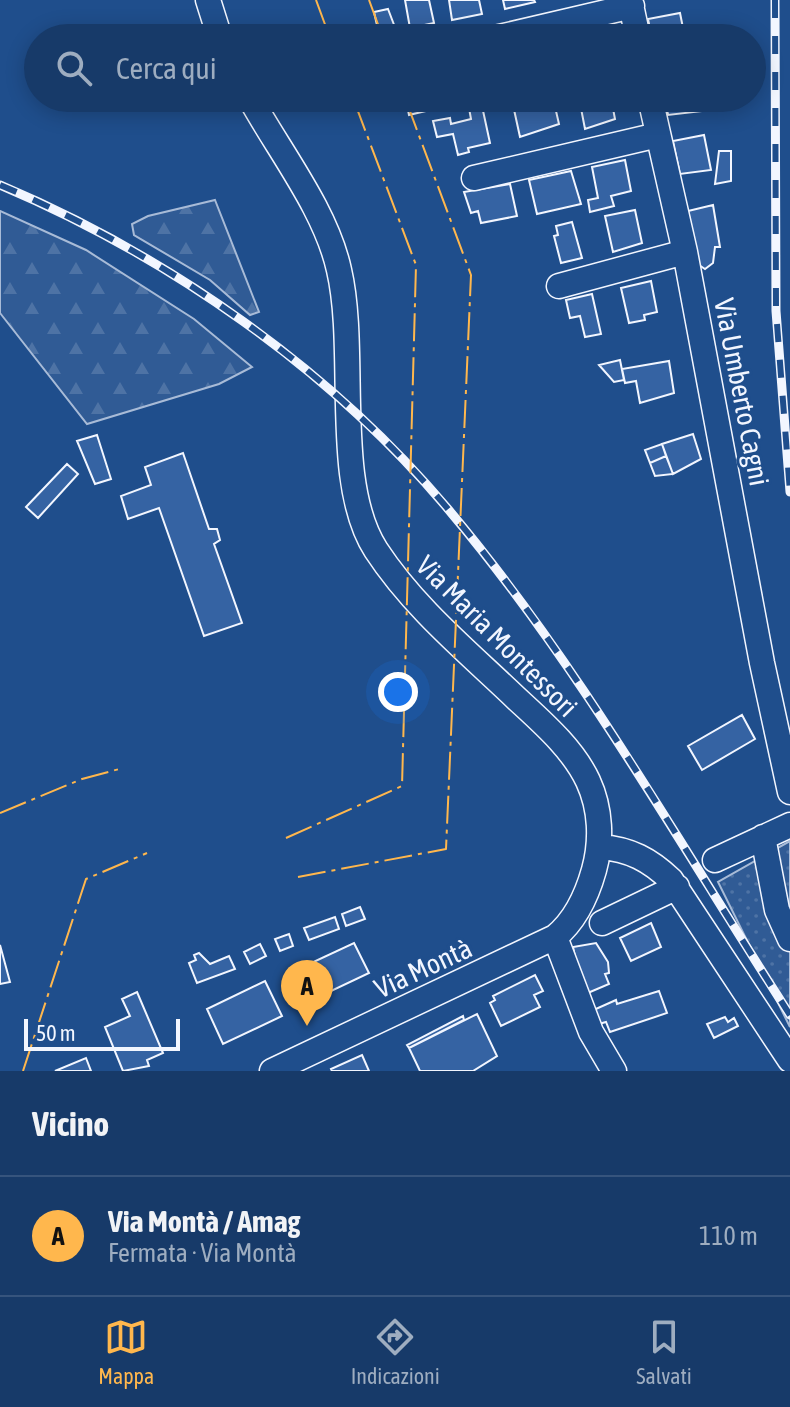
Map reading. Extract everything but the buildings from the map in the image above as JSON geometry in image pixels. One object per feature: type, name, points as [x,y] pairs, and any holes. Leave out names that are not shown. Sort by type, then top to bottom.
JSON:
[{"type":"street","points":[[208,0],[216,24]]},
{"type":"street","points":[[549,24],[631,3],[635,24]]},
{"type":"street","name":"Via Maria Montessori","points":[[258,112],[311,203],[339,268],[350,363],[350,450],[359,506],[374,546],[409,597],[546,726],[576,760],[589,783],[598,815],[600,847],[589,887],[575,917],[555,937]]},
{"type":"street","name":"Via Umberto Cagni","points":[[653,112],[685,252],[762,663],[790,792]]},
{"type":"street","points":[[474,178],[658,135]]},
{"type":"street","points":[[559,286],[685,252]]},
{"type":"street","points":[[715,860],[790,825]]},
{"type":"street","points":[[763,837],[777,910],[790,939]]},
{"type":"street","points":[[600,847],[630,852],[652,862],[677,887],[790,1060]]},
{"type":"street","points":[[602,923],[677,887]]},
{"type":"street","points":[[555,937],[587,1025],[614,1071]]},
{"type":"street","name":"Via Montà","points":[[272,1071],[555,937]]},
{"type":"green space","points":[[215,200],[259,312],[250,315],[210,280],[134,235],[132,224],[148,216]]},
{"type":"green space","points":[[0,211],[86,250],[194,319],[252,367],[219,384],[87,424],[0,313]]},
{"type":"green space","points":[[790,841],[790,1027],[718,882]]},
{"type":"railway","points":[[775,0],[776,311],[790,492]]},
{"type":"railway","points":[[0,185],[124,246],[243,321],[352,409],[402,458],[496,568],[585,692],[790,1015]]},
{"type":"power","points":[[316,0],[325,24]]},
{"type":"power","points":[[369,0],[378,24]]},
{"type":"power","points":[[286,838],[402,786],[416,265],[358,112]]},
{"type":"power","points":[[298,877],[446,849],[471,275],[410,112]]},
{"type":"power","points":[[0,813],[82,779],[123,768]]},
{"type":"power","points":[[23,1071],[86,879],[147,853]]},
{"type":"place","name":"Via Montà / Amag","points":[[307,1026]]}]
